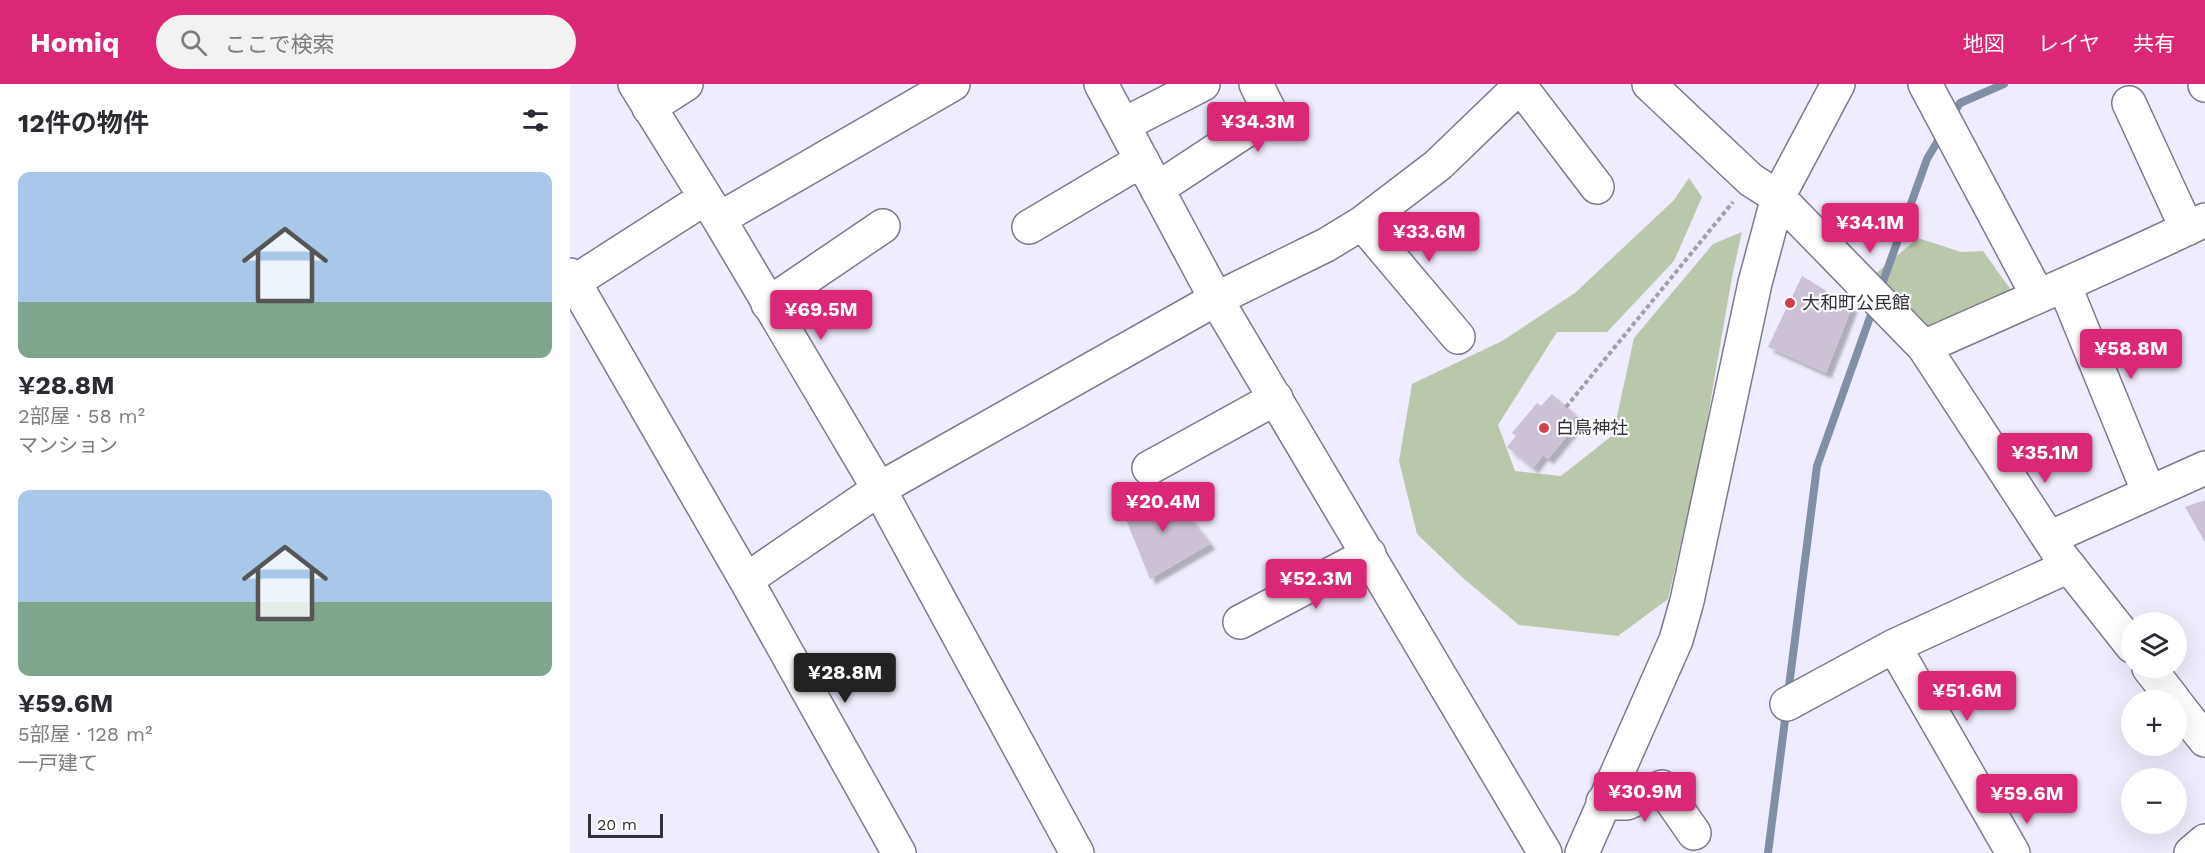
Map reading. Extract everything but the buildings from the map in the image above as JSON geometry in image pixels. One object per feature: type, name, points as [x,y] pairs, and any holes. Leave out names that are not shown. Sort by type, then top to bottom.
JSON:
[{"type":"street","points":[[686,84],[642,96],[712,208],[879,489],[1077,853]]},
{"type":"street","points":[[899,853],[746,580],[572,279],[953,84]]},
{"type":"street","points":[[1101,84],[1216,299],[1545,853]]},
{"type":"street","points":[[1123,125],[1203,84]]},
{"type":"street","points":[[1157,189],[1271,114],[1256,84]]},
{"type":"street","points":[[1649,84],[1751,180],[1778,197],[1924,347],[2069,566],[2121,632]]},
{"type":"street","points":[[1582,853],[1676,640],[1692,578],[1755,283],[1778,197],[1838,84]]},
{"type":"street","points":[[1925,84],[2052,291],[2149,493]]},
{"type":"street","points":[[746,580],[879,489],[1216,299],[1326,245],[1362,223],[1438,165],[1521,85],[1597,186]]},
{"type":"street","points":[[1924,347],[2196,224],[2129,103]]},
{"type":"street","points":[[1029,227],[1142,160]]},
{"type":"street","points":[[1362,223],[1458,337]]},
{"type":"street","points":[[768,304],[883,226]]},
{"type":"street","points":[[1149,468],[1276,398]]},
{"type":"street","points":[[2058,534],[2205,468]]},
{"type":"street","points":[[1240,622],[1369,554]]},
{"type":"street","points":[[1787,704],[1894,646],[2069,566]]},
{"type":"street","points":[[1894,646],[2013,853]]},
{"type":"street","points":[[2156,678],[2165,690]]},
{"type":"street","points":[[2187,717],[2205,740]]},
{"type":"street","points":[[1603,802],[1627,803],[1662,787],[1694,833]]},
{"type":"street","points":[[2191,853],[2205,841]]},
{"type":"path","points":[[1566,407],[1751,180]]},
{"type":"green space","points":[[1689,178],[1702,197],[1674,261],[1607,332],[1557,332],[1498,425],[1515,471],[1561,476],[1613,435],[1634,338],[1713,244],[1742,232],[1701,456],[1668,599],[1618,636],[1519,625],[1463,578],[1417,534],[1399,461],[1412,384],[1502,341],[1575,293],[1674,200]]},
{"type":"green space","points":[[1918,238],[1961,252],[1983,251],[2011,290],[1929,330],[1874,275]]},
{"type":"waterway","points":[[1952,116],[1960,103],[2004,84]]},
{"type":"waterway","points":[[1880,290],[1927,159],[1942,134]]},
{"type":"waterway","points":[[1788,694],[1817,466],[1874,306]]},
{"type":"waterway","points":[[1768,853],[1786,712]]},
{"type":"place","name":"大和町公民館","points":[[1790,303]]},
{"type":"place","name":"白鳥神社","points":[[1544,428]]}]
